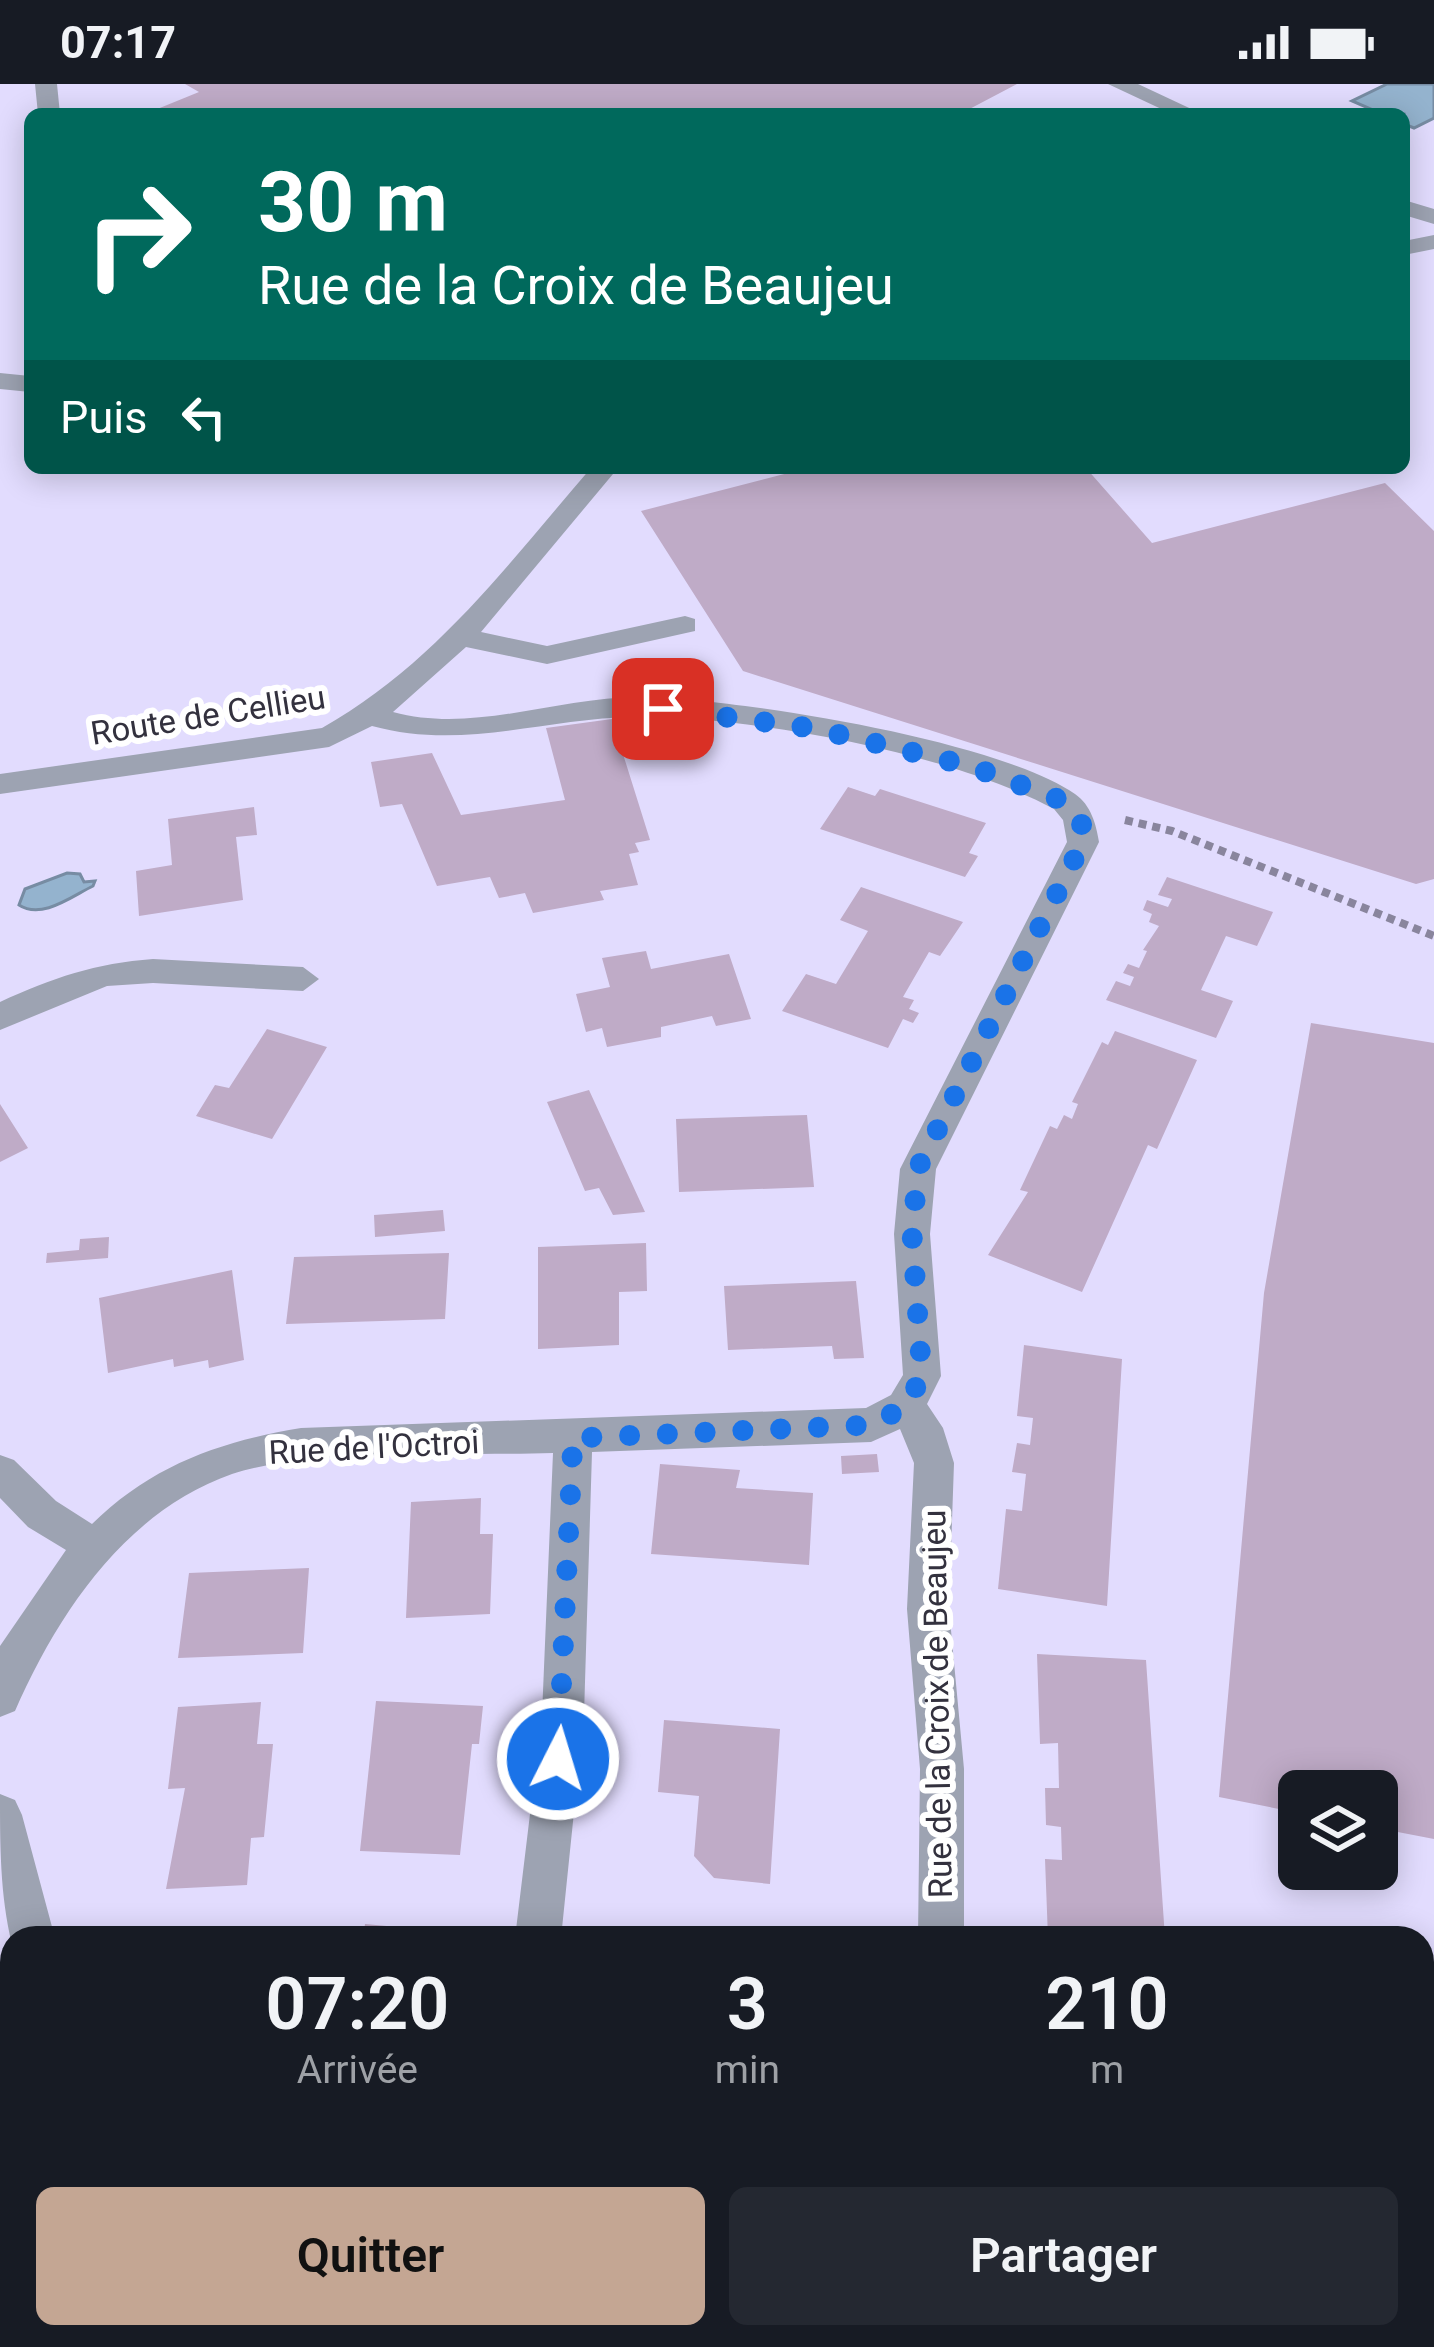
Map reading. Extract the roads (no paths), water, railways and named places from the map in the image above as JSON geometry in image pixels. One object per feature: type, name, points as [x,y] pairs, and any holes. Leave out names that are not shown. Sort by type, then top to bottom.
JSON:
[{"type":"street","points":[[1119,84],[1174,108]]},
{"type":"street","name":"Route de Cellieu","points":[[0,784],[329,737],[373,716],[419,678],[600,474]]},
{"type":"street","points":[[457,637],[547,655],[685,625]]},
{"type":"street","points":[[373,716],[406,728],[435,730],[583,710],[688,710],[812,728],[938,756],[1034,787],[1066,802],[1082,825],[1076,859],[918,1168],[912,1234],[922,1376],[905,1407],[871,1425],[573,1438],[563,1714],[539,1926]]},
{"type":"street","points":[[0,1017],[69,984],[107,974],[153,971],[208,978],[303,979]]},
{"type":"street","name":"Rue de la Croix de Beaujeu","points":[[905,1407],[923,1428],[934,1463],[928,1609],[942,1768],[941,1926]]},
{"type":"street","name":"Rue de l'Octroi","points":[[0,1696],[13,1656],[74,1571],[144,1505],[219,1461],[301,1445],[573,1438]]},
{"type":"street","points":[[0,1472],[42,1514],[97,1548]]},
{"type":"street","points":[[0,1815],[29,1926]]},
{"type":"water","points":[[1387,84],[1434,84],[1434,118],[1414,128],[1410,126],[1410,108],[1368,108],[1352,101]]},
{"type":"water","points":[[67,873],[80,874],[84,882],[95,881],[47,908],[19,905],[25,889]]}]
